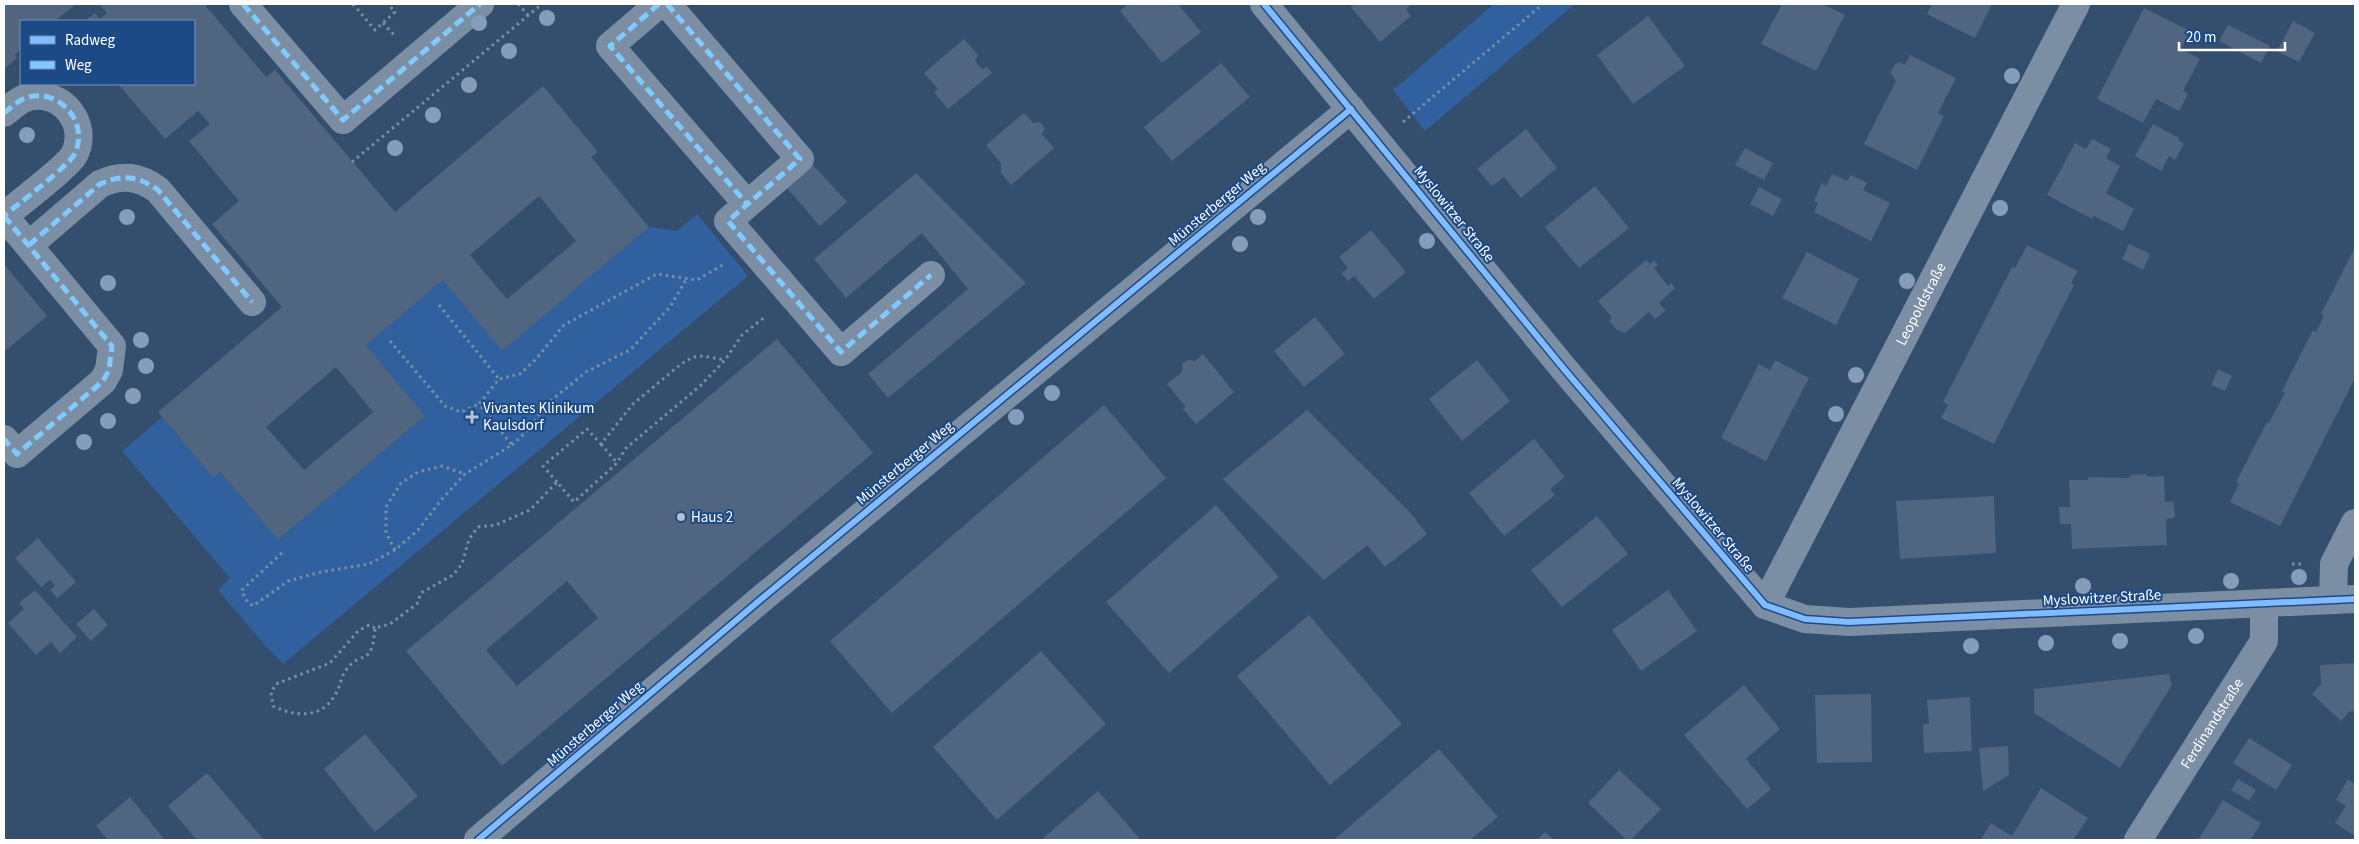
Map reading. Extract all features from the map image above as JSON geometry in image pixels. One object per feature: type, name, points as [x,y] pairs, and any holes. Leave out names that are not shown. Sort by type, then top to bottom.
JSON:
[{"type":"street","points":[[243,4],[343,120],[480,4]]},
{"type":"street","points":[[659,4],[610,46],[747,204]]},
{"type":"street","points":[[667,4],[800,159],[728,221],[841,352],[931,275]]},
{"type":"street","name":"Myslowitzer Straße","points":[[1264,4],[1564,368],[1765,605],[1806,620],[1849,622],[2344,599]]},
{"type":"street","name":"Leopoldstraße","points":[[1765,605],[2076,4]]},
{"type":"street","points":[[4,113],[21,99],[39,95],[49,97],[68,109],[78,131],[77,149],[72,158],[4,216],[112,346],[110,363],[103,381],[96,388],[17,454],[4,439]]},
{"type":"street","name":"Münsterberger Weg","points":[[478,840],[752,606],[1351,109]]},
{"type":"street","points":[[29,245],[100,184],[114,178],[129,177],[140,179],[158,190],[252,302]]},
{"type":"street","points":[[2344,599],[2334,564],[2355,523]]},
{"type":"street","name":"Ferdinandstraße","points":[[2138,840],[2264,641],[2264,602]]},
{"type":"path","points":[[353,4],[376,30],[396,12],[388,4]]},
{"type":"path","points":[[518,4],[528,15]]},
{"type":"path","points":[[352,162],[542,4]]},
{"type":"path","points":[[1406,120],[1543,4]]},
{"type":"path","points":[[384,23],[396,37]]},
{"type":"path","points":[[390,341],[445,406],[460,412],[478,404],[499,379],[520,374],[536,359],[564,325],[657,274],[697,280],[752,248]]},
{"type":"path","points":[[282,553],[242,590],[245,599],[253,606],[288,581],[321,572],[369,564],[395,550],[418,530],[442,499],[465,474],[512,445],[528,430],[548,404],[586,372],[630,350],[670,307],[688,278]]},
{"type":"path","points":[[617,463],[587,429],[543,466],[574,502],[617,463],[626,449],[700,386],[725,360],[742,335],[792,295]]},
{"type":"path","points":[[439,305],[499,379]]},
{"type":"path","points":[[602,444],[633,404],[681,364],[692,357],[704,356],[725,360]]},
{"type":"path","points":[[478,404],[512,445]]},
{"type":"path","points":[[395,550],[386,533],[386,507],[401,483],[418,472],[442,466],[465,474]]},
{"type":"path","points":[[375,628],[374,645],[371,651],[367,657],[351,664],[345,670],[335,695],[320,711],[309,715],[296,714],[273,706],[271,692],[276,684],[330,663],[358,631],[368,625],[375,628],[390,624],[417,604],[421,593],[453,575],[462,564],[469,539],[478,527],[496,524],[530,510],[557,482]]},
{"type":"shaded area","points":[[1494,4],[1575,4],[1425,131],[1393,90]]},
{"type":"shaded area","points":[[697,214],[748,276],[283,664],[218,590],[230,578],[122,451],[162,417],[213,478],[220,472],[278,540],[425,416],[366,345],[443,280],[502,350],[649,227],[677,231]]},
{"type":"building","points":[[4,4],[76,4],[56,20],[20,20],[20,50],[15,55],[17,58],[4,69]]},
{"type":"building","points":[[99,4],[204,4],[266,77],[275,70],[395,212],[543,86],[598,152],[591,157],[649,227],[502,351],[443,280],[366,345],[425,416],[278,540],[220,472],[213,478],[158,412],[282,307],[212,224],[239,201],[189,141],[210,124],[198,111],[165,139],[119,85],[195,85],[195,20],[86,20],[95,13],[100,19],[107,13]],"holes":[[[539,196],[576,241],[507,299],[470,255]],[[336,367],[373,412],[304,470],[266,427]]]},
{"type":"building","points":[[1128,4],[1178,4],[1201,32],[1162,63],[1120,11]]},
{"type":"building","points":[[1355,4],[1412,4],[1406,9],[1411,16],[1380,42],[1351,7]]},
{"type":"building","points":[[1782,4],[1823,4],[1845,15],[1816,71],[1761,44]]},
{"type":"building","points":[[1932,4],[1992,4],[1975,38],[1927,14]]},
{"type":"building","points":[[2144,8],[2190,31],[2181,49],[2200,59],[2183,91],[2188,94],[2179,111],[2156,99],[2143,123],[2097,99]]},
{"type":"building","points":[[1648,16],[1685,66],[1633,104],[1597,55]]},
{"type":"building","points":[[2293,21],[2315,33],[2299,62],[2277,51]]},
{"type":"building","points":[[2228,25],[2270,46],[2261,63],[2219,41]]},
{"type":"building","points":[[964,39],[978,55],[975,61],[982,69],[987,67],[992,73],[948,109],[934,92],[938,89],[924,73]]},
{"type":"building","points":[[1910,55],[1956,78],[1938,113],[1944,116],[1917,170],[1864,144],[1896,81],[1890,73],[1895,64],[1900,62],[1905,65]]},
{"type":"building","points":[[1221,63],[1250,97],[1172,161],[1144,127]]},
{"type":"building","points":[[1024,113],[1033,123],[1040,122],[1045,128],[1042,134],[1054,148],[1011,185],[1001,173],[1001,163],[986,145]]},
{"type":"building","points":[[2153,124],[2179,138],[2178,140],[2184,144],[2175,160],[2169,156],[2161,171],[2135,156]]},
{"type":"building","points":[[1526,129],[1557,168],[1521,198],[1504,177],[1492,186],[1477,169]]},
{"type":"building","points":[[2092,139],[2111,149],[2106,158],[2120,166],[2106,193],[2134,209],[2123,231],[2094,216],[2092,219],[2047,195],[2075,143],[2086,149]]},
{"type":"building","points":[[1745,148],[1773,163],[1764,180],[1735,165]]},
{"type":"building","points":[[813,165],[847,202],[820,226],[787,188]]},
{"type":"building","points":[[916,173],[1026,283],[888,398],[868,374],[968,289],[922,233],[846,298],[814,259]]},
{"type":"building","points":[[1832,174],[1847,181],[1851,175],[1867,183],[1863,190],[1890,203],[1871,241],[1814,212],[1818,203],[1814,201],[1822,183],[1826,186]]},
{"type":"building","points":[[1595,186],[1629,228],[1579,268],[1545,227]]},
{"type":"building","points":[[1759,187],[1782,199],[1773,216],[1750,204]]},
{"type":"building","points":[[1371,230],[1406,272],[1374,299],[1354,276],[1348,281],[1341,273],[1348,268],[1339,257]]},
{"type":"building","points":[[2129,244],[2150,254],[2143,270],[2122,259]]},
{"type":"building","points":[[2027,245],[2078,271],[2071,283],[2074,285],[1994,444],[1941,418],[1948,405],[1943,402],[2012,267],[2015,268]]},
{"type":"building","points":[[2355,247],[2355,378],[2280,526],[2230,502],[2239,484],[2236,482],[2267,422],[2269,423],[2285,393],[2282,391],[2313,330],[2316,332],[2324,316],[2321,314]]},
{"type":"building","points":[[1807,252],[1859,279],[1836,325],[1782,298]]},
{"type":"building","points":[[1646,260],[1650,264],[1654,260],[1658,265],[1654,268],[1668,286],[1671,283],[1675,288],[1659,303],[1666,310],[1655,319],[1649,312],[1625,333],[1617,330],[1610,322],[1611,316],[1598,301]]},
{"type":"building","points":[[4,264],[47,316],[4,352]]},
{"type":"building","points":[[1315,317],[1345,354],[1304,387],[1274,351]]},
{"type":"building","name":"Haus 2","points":[[777,339],[873,453],[502,766],[406,651]],"holes":[[[567,581],[598,618],[517,686],[486,650]]]},
{"type":"building","points":[[1203,354],[1234,392],[1196,424],[1183,409],[1186,407],[1167,384],[1182,372],[1182,364],[1188,360],[1195,361]]},
{"type":"building","points":[[1477,360],[1510,401],[1462,441],[1429,399]]},
{"type":"building","points":[[1775,360],[1809,378],[1766,461],[1721,438],[1759,364],[1770,370]]},
{"type":"building","points":[[2218,369],[2232,376],[2225,391],[2211,385]]},
{"type":"building","points":[[1104,405],[1166,478],[892,713],[830,641]]},
{"type":"building","points":[[1307,410],[1409,511],[1427,534],[1385,567],[1367,545],[1324,580],[1223,479]]},
{"type":"building","points":[[1534,439],[1565,477],[1550,489],[1555,495],[1504,536],[1469,493]]},
{"type":"building","points":[[2145,474],[2148,477],[2164,476],[2165,502],[2174,501],[2175,518],[2166,519],[2167,545],[2072,549],[2071,524],[2060,524],[2059,507],[2070,507],[2069,480],[2088,480],[2089,477],[2129,478],[2131,475]]},
{"type":"building","points":[[1994,496],[1996,553],[1900,559],[1896,501]]},
{"type":"building","points":[[1216,505],[1279,577],[1169,673],[1106,602]]},
{"type":"building","points":[[1597,516],[1628,554],[1562,607],[1531,570]]},
{"type":"building","points":[[38,538],[76,582],[57,598],[50,590],[55,586],[50,580],[41,587],[15,558]]},
{"type":"building","points":[[35,590],[77,637],[60,653],[51,642],[36,655],[8,623],[24,609],[19,603]]},
{"type":"building","points":[[1668,590],[1697,631],[1641,671],[1612,630]]},
{"type":"building","points":[[94,609],[108,625],[91,641],[76,624]]},
{"type":"building","points":[[1309,615],[1402,724],[1330,785],[1237,676]]},
{"type":"building","points":[[1041,651],[1106,724],[997,820],[933,747]]},
{"type":"building","points":[[2355,663],[2355,711],[2349,712],[2341,721],[2312,694],[2321,684],[2320,665]]},
{"type":"building","points":[[2169,674],[2172,685],[2120,768],[2034,713],[2034,689]]},
{"type":"building","points":[[1744,685],[1780,729],[1746,759],[1771,789],[1747,809],[1684,735]]},
{"type":"building","points":[[1871,694],[1872,762],[1817,763],[1815,695]]},
{"type":"building","points":[[1970,697],[1972,751],[1924,753],[1923,724],[1929,724],[1927,700]]},
{"type":"building","points":[[365,734],[418,796],[375,832],[324,769]]},
{"type":"building","points":[[2249,738],[2292,765],[2276,790],[2233,763]]},
{"type":"building","points":[[2008,746],[2009,775],[1983,791],[1979,748]]},
{"type":"building","points":[[1439,749],[1498,817],[1470,840],[1334,840]]},
{"type":"building","points":[[1619,770],[1661,809],[1631,840],[1627,840],[1588,803]]},
{"type":"building","points":[[207,773],[264,840],[197,840],[168,806]]},
{"type":"building","points":[[2238,779],[2256,790],[2249,801],[2231,790]]},
{"type":"building","points":[[2348,779],[2355,784],[2355,836],[2335,823],[2346,806],[2336,800]]},
{"type":"building","points":[[2041,788],[2088,818],[2073,840],[1981,839],[1991,823],[2012,836]]},
{"type":"building","points":[[1098,791],[1141,840],[1041,840]]},
{"type":"building","points":[[130,797],[165,840],[108,840],[96,826]]},
{"type":"building","points":[[2223,800],[2261,823],[2250,840],[2198,840]]},
{"type":"building","points":[[1545,832],[1554,840],[1537,840]]},
{"type":"marked path","points":[[243,4],[343,120],[480,4]]},
{"type":"marked path","points":[[659,4],[610,46],[747,204]]},
{"type":"marked path","points":[[667,4],[800,159],[728,221],[841,352],[931,275]]},
{"type":"marked path","points":[[4,113],[25,98],[41,96],[52,98],[70,112],[78,132],[78,144],[70,161],[4,216]]},
{"type":"marked path","points":[[29,245],[100,184],[123,178],[137,179],[158,190],[252,302]]},
{"type":"marked path","points":[[4,216],[112,346],[109,370],[103,381],[17,454],[4,439]]},
{"type":"cycle path","points":[[1264,4],[1564,369],[1765,605],[1805,619],[1849,622],[2355,599]]},
{"type":"cycle path","points":[[478,840],[760,600],[1351,109]]},
{"type":"place","name":"Vivantes Klinikum Kaulsdorf","points":[[472,417]]},
{"type":"place","name":"Haus 2","points":[[681,517]]}]
